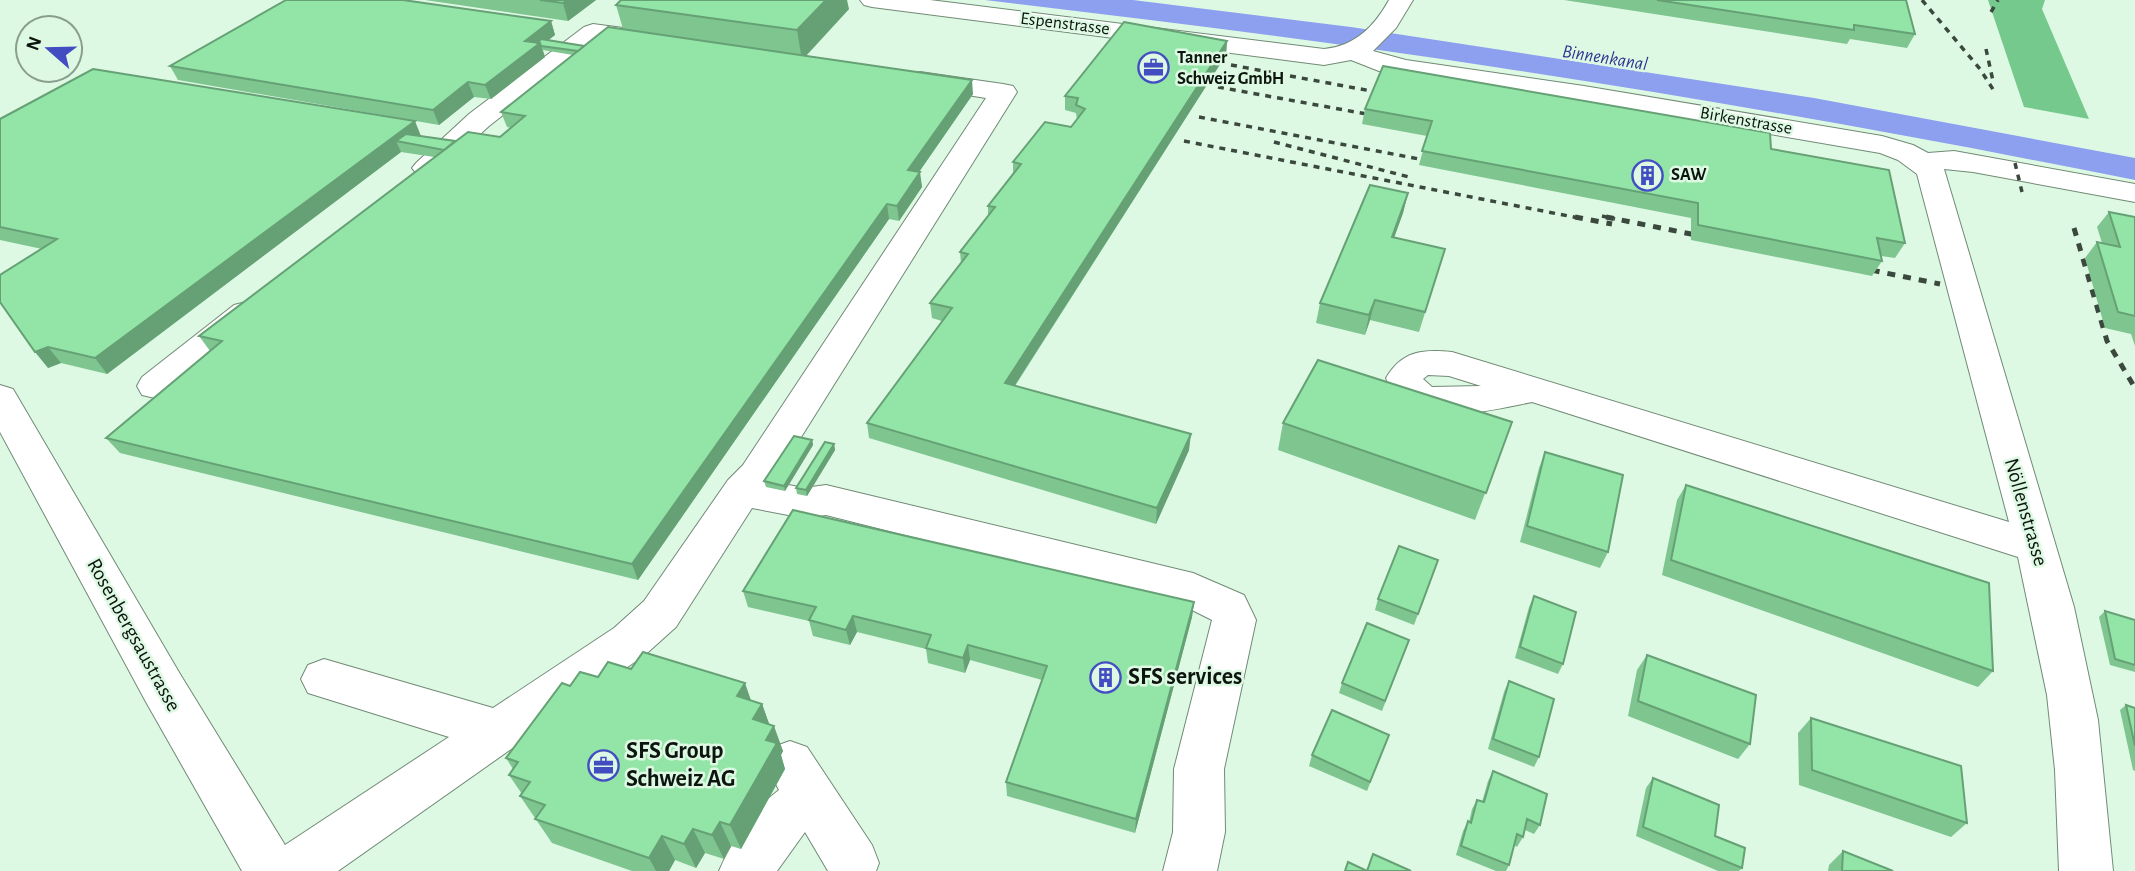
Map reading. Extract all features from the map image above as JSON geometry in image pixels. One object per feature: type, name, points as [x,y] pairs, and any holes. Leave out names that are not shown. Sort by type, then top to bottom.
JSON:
[{"type":"street","name":"Espenstrasse","points":[[872,0],[1304,56],[1358,57]]},
{"type":"street","points":[[1358,57],[1395,9]]},
{"type":"street","points":[[407,184],[479,120],[593,32],[675,44]]},
{"type":"street","name":"Birkenstrasse","points":[[1358,57],[1882,145],[1903,150],[1923,162],[1954,160],[2135,193]]},
{"type":"street","points":[[293,871],[374,832],[566,670],[630,642],[660,614],[742,491],[757,475],[1003,92],[894,76]]},
{"type":"street","name":"Nöllenstrasse","points":[[1923,162],[1931,173],[2046,582],[2068,682],[2079,761],[2086,871]]},
{"type":"street","points":[[155,386],[271,293]]},
{"type":"street","points":[[1530,390],[2035,546]]},
{"type":"street","name":"Rosenbergsaustrasse","points":[[0,398],[163,688],[271,871]]},
{"type":"street","points":[[742,491],[804,503],[826,500],[1193,590],[1228,608],[1234,620],[1199,769],[1199,832],[1190,871]]},
{"type":"street","points":[[324,679],[484,726],[491,735]]},
{"type":"street","points":[[747,871],[781,819],[801,780],[853,863]]},
{"type":"green space","points":[[1988,0],[2045,0],[2042,9],[2089,119],[2024,107]]},
{"type":"water","points":[[985,0],[1133,0],[1351,27],[1814,98],[2135,158],[2135,180],[1819,120],[1580,80],[1308,40]]},
{"type":"building","points":[[286,0],[403,0],[551,21],[525,41],[540,43],[485,85],[468,82],[433,110],[170,66]]},
{"type":"building","points":[[540,0],[567,0],[563,3]]},
{"type":"building","points":[[621,0],[826,0],[797,30],[616,5]]},
{"type":"building","points":[[1657,0],[1906,0],[1915,34],[1854,25],[1854,30]]},
{"type":"building","points":[[1124,22],[1227,41],[1005,383],[1191,434],[1157,508],[867,423],[952,308],[930,303],[968,254],[960,252],[995,207],[988,206],[1021,164],[1013,162],[1045,122],[1071,127],[1085,109],[1076,105],[1078,98],[1065,96]]},
{"type":"building","points":[[608,27],[972,80],[908,170],[920,172],[897,206],[887,204],[632,564],[106,438],[222,341],[199,336],[468,132],[500,137],[525,116],[501,112]]},
{"type":"building","points":[[541,39],[584,46],[578,51],[541,46],[538,43]]},
{"type":"building","name":"SAW","points":[[1383,66],[1770,133],[1771,149],[1889,170],[1905,243],[1877,238],[1882,261],[1698,225],[1698,203],[1422,151],[1432,121],[1365,109]]},
{"type":"building","points":[[93,69],[415,121],[95,358],[48,347],[35,352],[0,302],[0,275],[57,239],[0,227],[0,119],[65,84],[84,84],[84,74]]},
{"type":"building","points":[[406,134],[455,141],[444,150],[396,141]]},
{"type":"building","points":[[1370,185],[1408,193],[1392,237],[1445,249],[1425,312],[1375,300],[1369,315],[1320,303]]},
{"type":"building","points":[[2109,212],[2135,217],[2135,316],[2118,312],[2097,242],[2120,247]]},
{"type":"building","points":[[1318,360],[1512,422],[1486,493],[1283,423]]},
{"type":"building","points":[[794,436],[812,440],[784,486],[764,481]]},
{"type":"building","points":[[825,442],[834,444],[806,490],[796,488]]},
{"type":"building","points":[[1545,452],[1623,475],[1608,552],[1527,526]]},
{"type":"building","points":[[1686,485],[1989,583],[1993,671],[1671,560]]},
{"type":"building","name":"SFS services","points":[[793,510],[1194,602],[1136,819],[1006,782],[1047,666],[968,645],[963,658],[926,648],[931,635],[853,616],[846,630],[809,620],[816,607],[743,591]]},
{"type":"building","points":[[1399,546],[1438,560],[1418,614],[1378,599]]},
{"type":"building","points":[[1534,596],[1576,612],[1563,664],[1520,647]]},
{"type":"building","points":[[2105,611],[2135,620],[2135,665],[2115,659]]},
{"type":"building","points":[[1367,623],[1409,640],[1385,701],[1342,683]]},
{"type":"building","points":[[643,652],[745,683],[737,696],[762,704],[753,719],[774,726],[766,740],[777,743],[730,825],[720,822],[712,835],[693,829],[684,844],[662,836],[649,858],[535,819],[545,805],[520,796],[530,782],[509,775],[518,762],[506,758],[562,683],[570,686],[580,672],[598,677],[608,662],[631,669]]},
{"type":"building","points":[[1647,655],[1756,695],[1750,744],[1638,701]]},
{"type":"building","points":[[1509,681],[1554,699],[1539,757],[1493,739]]},
{"type":"building","points":[[2126,705],[2135,708],[2135,746]]},
{"type":"building","points":[[1332,710],[1389,735],[1370,782],[1312,755]]},
{"type":"building","points":[[1811,718],[1961,766],[1967,823],[1812,770]]},
{"type":"building","points":[[1493,771],[1547,794],[1540,825],[1527,819],[1523,837],[1517,834],[1509,865],[1461,846],[1477,800],[1484,802]]},
{"type":"building","points":[[1653,778],[1719,805],[1715,836],[1745,848],[1742,868],[1643,827]]},
{"type":"building","points":[[1843,851],[1893,871],[1842,871]]},
{"type":"building","points":[[1373,854],[1411,871],[1367,871]]},
{"type":"building","points":[[1348,862],[1367,871],[1345,871]]},
{"type":"railway","points":[[1922,0],[1980,69],[1996,94]]},
{"type":"railway","points":[[1991,12],[1998,0]]},
{"type":"railway","points":[[1986,49],[1993,81]]},
{"type":"railway","points":[[1231,65],[1393,95]]},
{"type":"railway","points":[[1218,87],[1383,117]]},
{"type":"railway","points":[[1199,117],[1440,163]]},
{"type":"railway","points":[[1184,141],[1584,219]]},
{"type":"railway","points":[[1274,142],[1409,177]]},
{"type":"railway","points":[[2015,163],[2022,192]]},
{"type":"railway","points":[[1602,216],[1608,218]]},
{"type":"railway","points":[[1575,217],[1612,224]]},
{"type":"railway","points":[[1608,218],[1711,238]]},
{"type":"railway","points":[[1608,218],[1615,219]]},
{"type":"railway","points":[[2074,228],[2107,341],[2135,388]]},
{"type":"railway","points":[[1856,267],[1940,284]]},
{"type":"place","name":"Tanner Schweiz GmbH","points":[[1154,68]]},
{"type":"place","name":"SAW","points":[[1648,175]]},
{"type":"place","name":"SFS services","points":[[1105,677]]},
{"type":"place","name":"SFS Group Schweiz AG","points":[[603,765]]},
{"type":"water label","name":"Binnenkanal","points":[[1605,58]]}]
